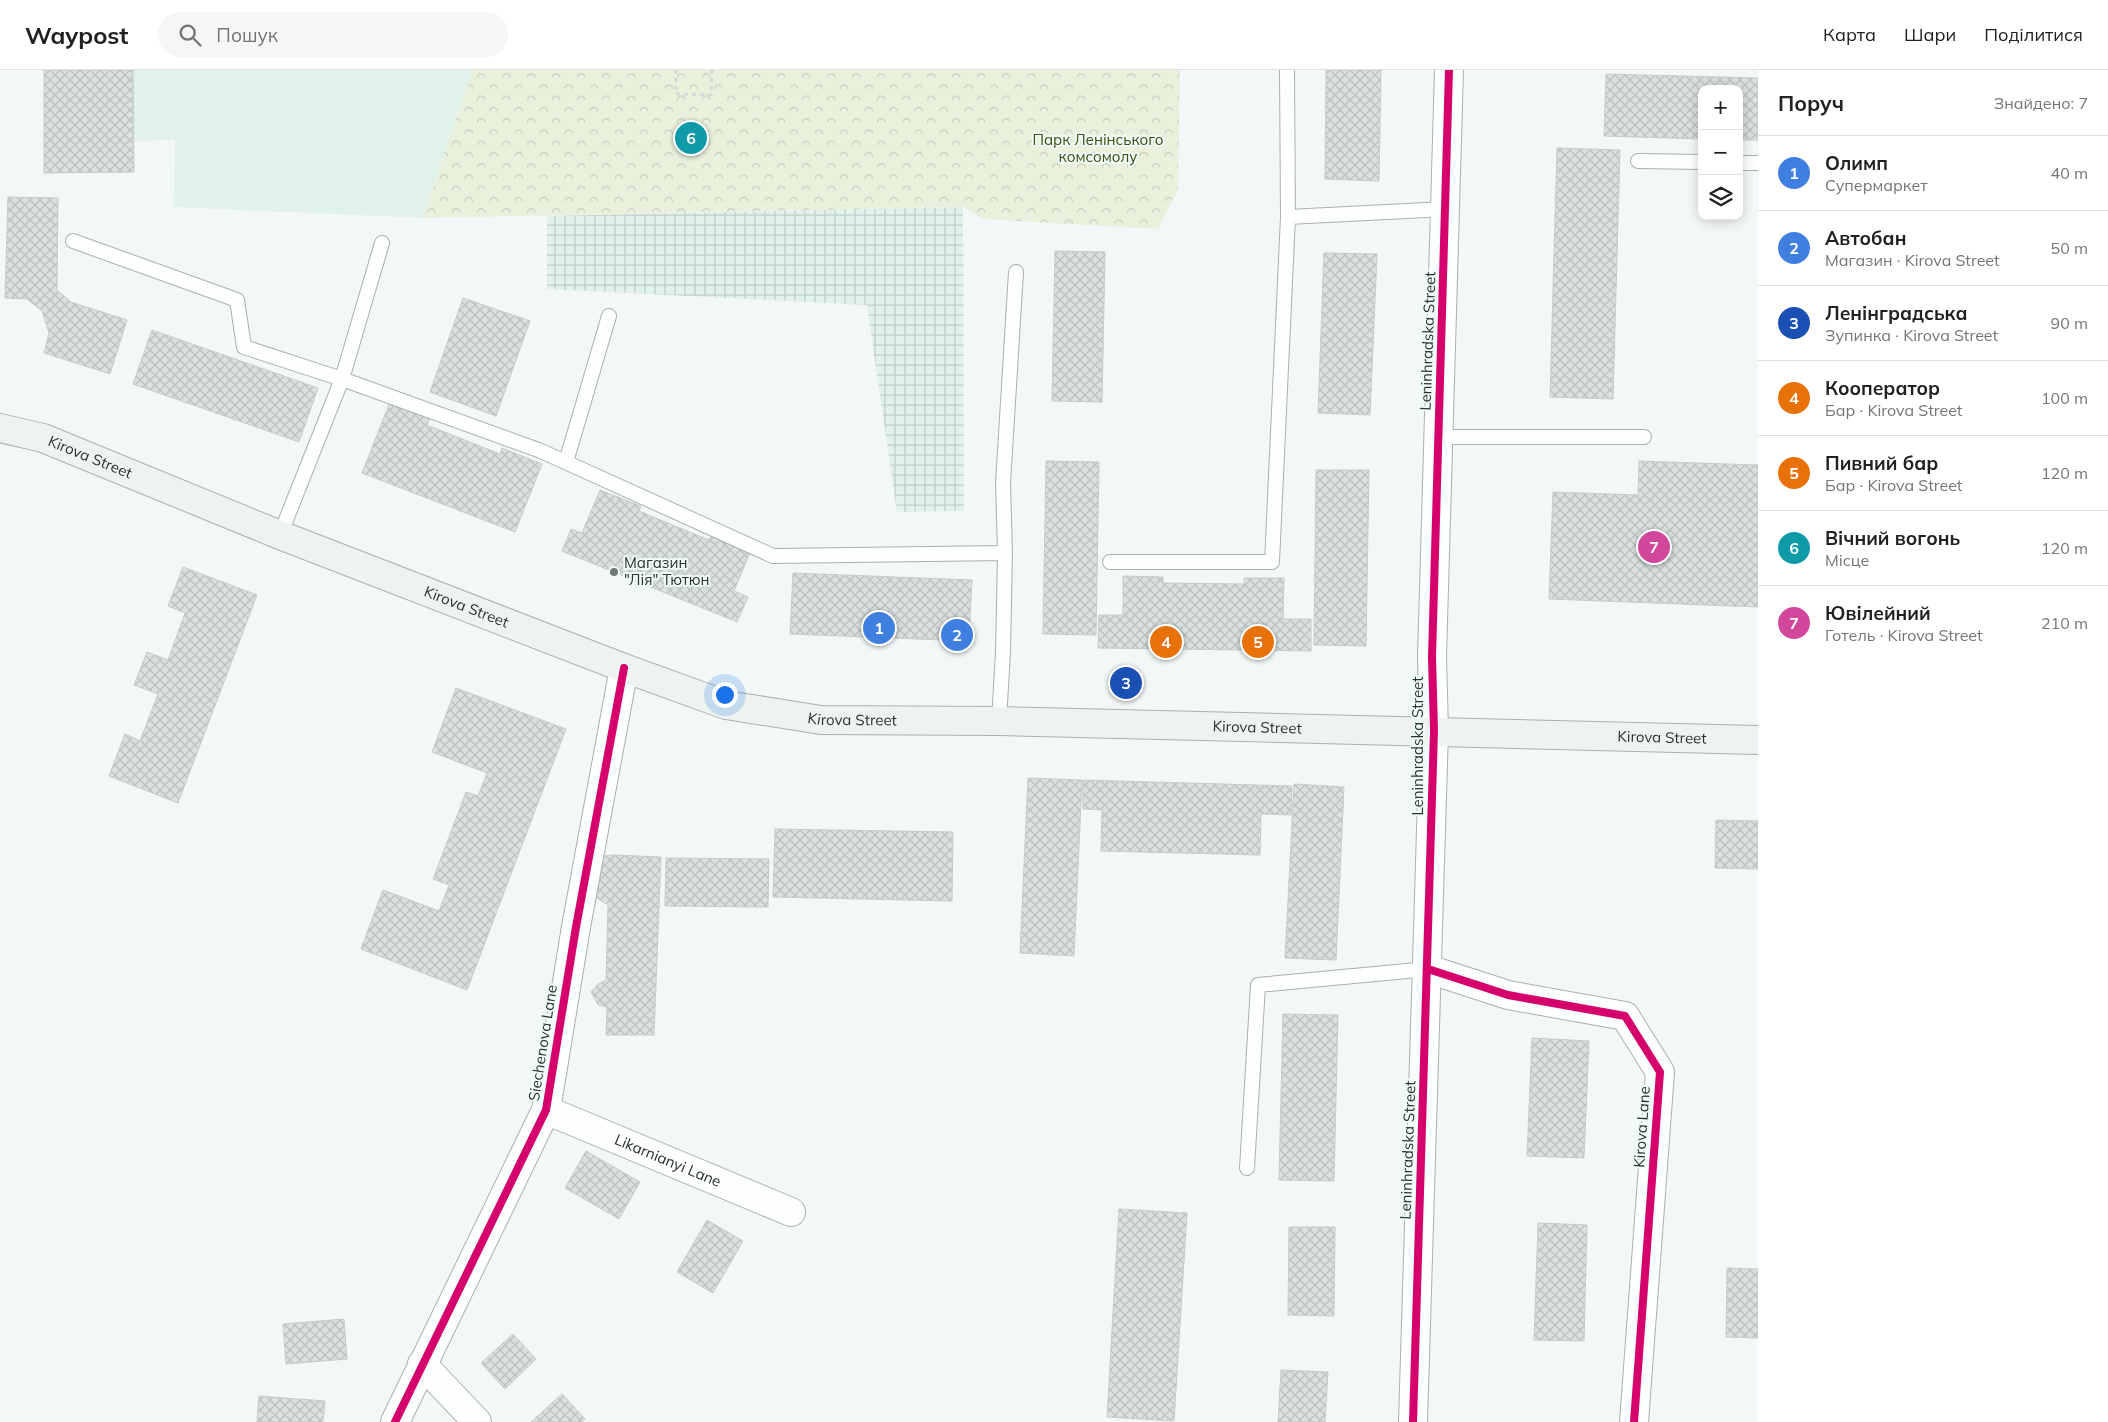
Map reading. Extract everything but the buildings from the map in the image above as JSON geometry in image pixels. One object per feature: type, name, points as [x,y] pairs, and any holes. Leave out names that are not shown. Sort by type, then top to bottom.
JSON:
[{"type":"main road","name":"Kirova Street","points":[[0,428],[43,438],[280,535],[624,668],[726,705],[822,720],[999,721],[1758,740]]},
{"type":"street","name":"Leninhradska Street","points":[[1412,1422],[1428,969],[1434,731],[1432,657],[1446,208],[1448,70]]},
{"type":"street","name":"Siechenova Lane","points":[[395,1422],[546,1110],[576,927],[624,668]]},
{"type":"street","name":"Kirova Lane","points":[[1428,969],[1508,995],[1625,1016],[1660,1072],[1634,1422]]},
{"type":"street","name":"Likarnianyi Lane","points":[[546,1110],[791,1212]]},
{"type":"street","points":[[422,1364],[477,1422]]},
{"type":"lane","points":[[1110,562],[1272,562],[1288,217],[1288,70]]},
{"type":"lane","points":[[1638,161],[1698,162]]},
{"type":"lane","points":[[1743,163],[1758,163]]},
{"type":"lane","points":[[1288,217],[1446,208]]},
{"type":"lane","points":[[74,241],[237,300],[244,347],[342,379],[566,462],[773,556],[1005,553]]},
{"type":"lane","points":[[280,535],[342,379],[382,243]]},
{"type":"lane","points":[[999,721],[1004,652],[1005,553],[1003,484],[1016,272]]},
{"type":"lane","points":[[566,462],[609,316]]},
{"type":"lane","points":[[1439,438],[1644,437]]},
{"type":"lane","points":[[1247,1168],[1258,985],[1428,969]]},
{"type":"path","points":[[676,70],[676,94],[711,95],[712,70]]},
{"type":"shaded area","points":[[133,70],[473,70],[422,218],[174,207],[175,140],[134,141]]},
{"type":"shaded area","points":[[963,207],[964,511],[897,512],[867,305],[547,289],[547,216]]},
{"type":"green space","name":"Парк Ленінського комсомолу","points":[[473,70],[1180,70],[1178,189],[1158,229],[982,219],[963,207],[422,218]]},
{"type":"cycle path","points":[[1413,1422],[1434,731],[1432,657],[1449,70]]},
{"type":"cycle path","points":[[395,1422],[546,1110],[576,927],[624,668]]},
{"type":"cycle path","points":[[1428,969],[1508,995],[1625,1016],[1660,1072],[1634,1422]]},
{"type":"place","name":"Вічний вогонь","points":[[691,138]]},
{"type":"place","name":"Ювілейний","points":[[1654,547]]},
{"type":"place","name":"Магазин \"Лія\" Тютюн","points":[[614,572]]},
{"type":"place","name":"Олимп","points":[[879,628]]},
{"type":"place","name":"Автобан","points":[[957,635]]},
{"type":"place","name":"Кооператор","points":[[1166,642]]},
{"type":"place","name":"Пивний бар","points":[[1258,642]]},
{"type":"place","name":"Ленінградська","points":[[1126,683]]}]
